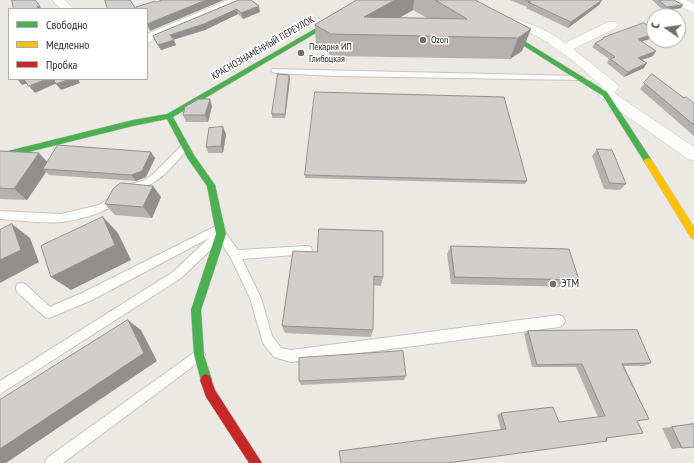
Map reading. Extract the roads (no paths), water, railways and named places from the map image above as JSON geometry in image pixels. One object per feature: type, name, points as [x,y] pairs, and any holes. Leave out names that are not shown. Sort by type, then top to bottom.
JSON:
[{"type":"street","points":[[58,0],[67,8]]},
{"type":"street","points":[[148,39],[238,0]]},
{"type":"street","name":"КРАСНОЗНАМЁННЫЙ ПЕРЕУЛОК","points":[[0,156],[134,123],[169,116],[369,0]]},
{"type":"street","points":[[450,0],[485,19],[580,78],[694,154]]},
{"type":"street","points":[[677,0],[694,9]]},
{"type":"street","points":[[485,19],[502,19],[518,22],[565,48],[612,87],[605,94]]},
{"type":"street","points":[[565,48],[612,25]]},
{"type":"street","points":[[605,94],[694,235]]},
{"type":"street","points":[[169,116],[185,147],[211,185],[220,231],[196,310],[199,355],[210,392],[256,463]]},
{"type":"lane","points":[[275,71],[334,74],[580,78]]},
{"type":"lane","points":[[0,215],[61,218],[102,208],[129,188],[145,184],[154,179],[185,147]]},
{"type":"lane","points":[[220,231],[235,255],[255,298],[267,339],[278,353],[291,356],[559,321]]},
{"type":"lane","points":[[21,288],[49,313],[88,296],[220,231]]},
{"type":"lane","points":[[0,388],[177,275],[220,231]]},
{"type":"lane","points":[[235,255],[307,250]]},
{"type":"lane","points":[[52,463],[199,355]]},
{"type":"place","name":"Ozon","points":[[423,40]]},
{"type":"place","name":"Пекарня ИП Глибоцкая","points":[[301,53]]},
{"type":"place","name":"ЭТМ","points":[[553,284]]}]
